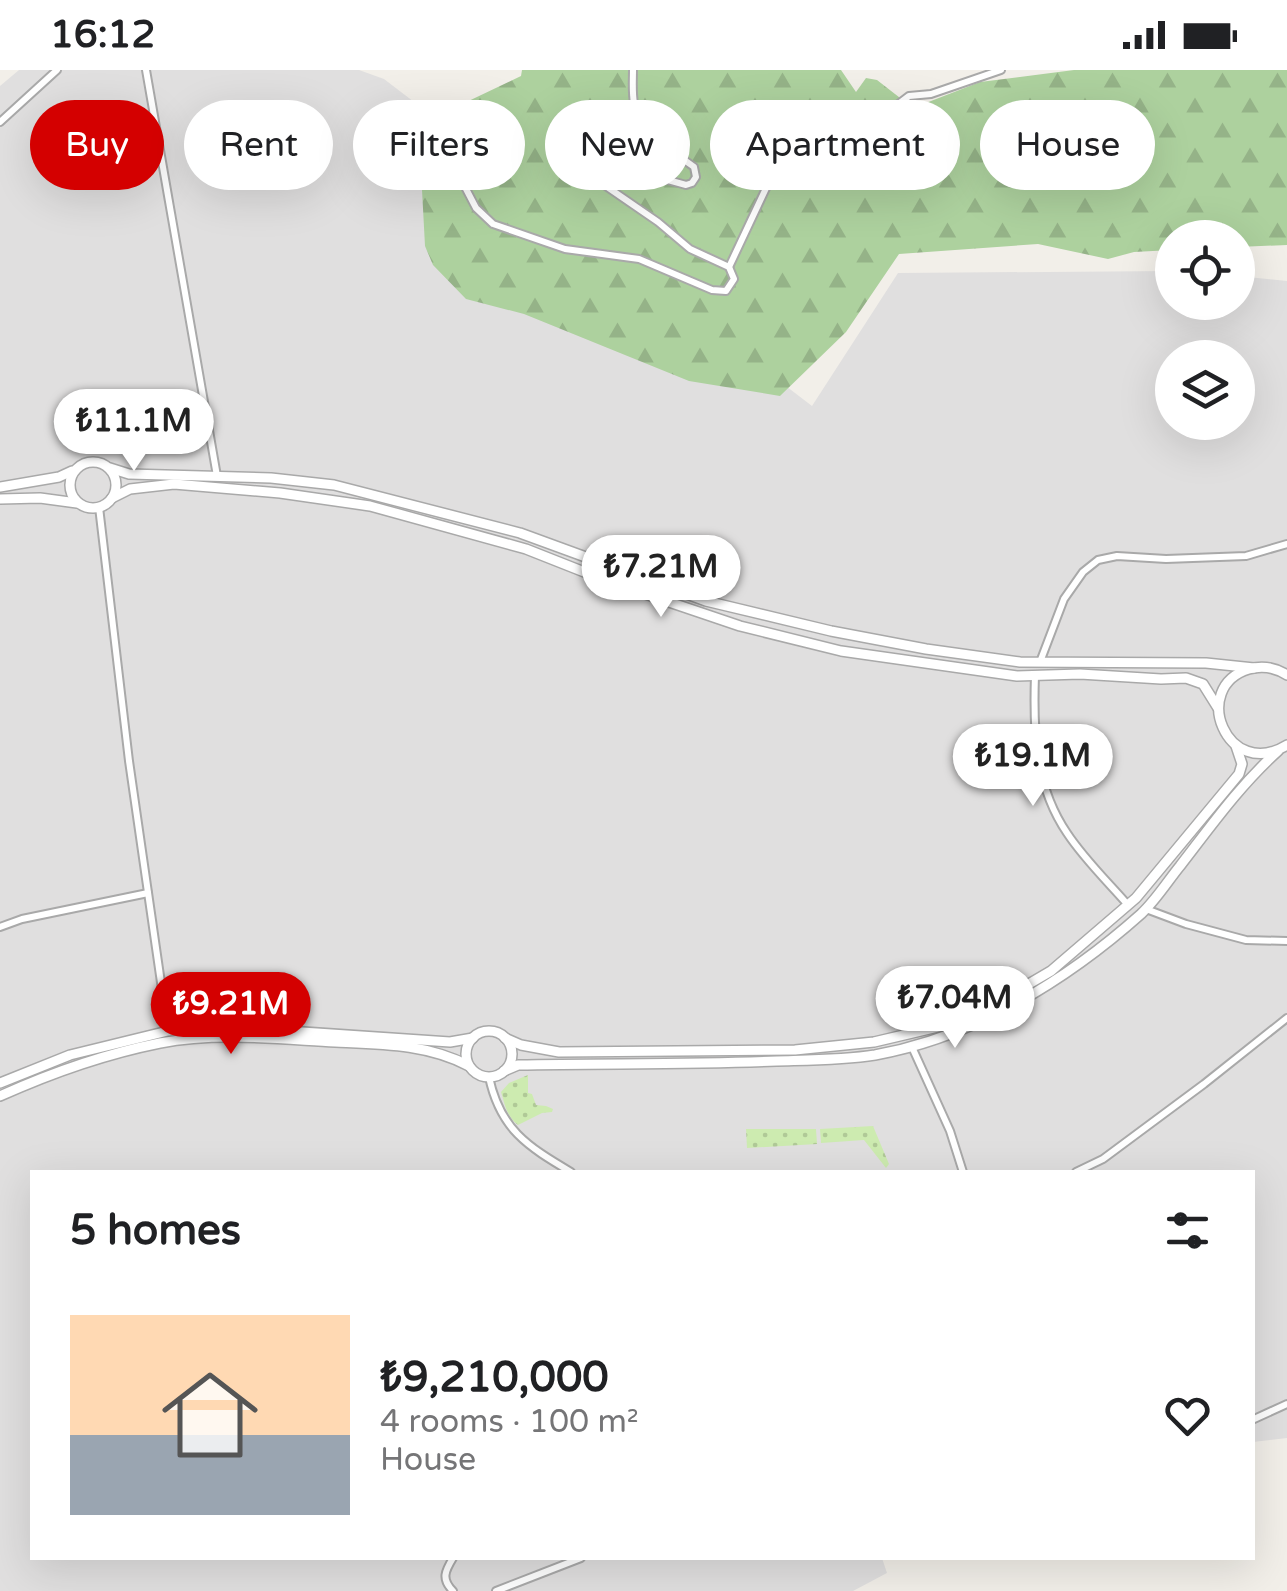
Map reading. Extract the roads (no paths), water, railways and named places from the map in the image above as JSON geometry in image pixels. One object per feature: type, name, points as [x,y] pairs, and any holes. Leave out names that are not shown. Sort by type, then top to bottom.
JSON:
[{"type":"street","points":[[0,122],[57,70]]},
{"type":"street","points":[[146,70],[217,476]]},
{"type":"street","points":[[467,190],[476,208],[494,224],[565,249],[639,259],[712,290],[726,292],[734,279],[729,267],[690,250],[658,222],[596,180],[598,171],[610,164],[686,185],[696,177],[694,167],[654,138],[638,116],[633,70]]},
{"type":"street","points":[[729,267],[784,150],[793,141],[805,136],[864,137],[872,134],[888,112],[909,96],[931,94],[1001,70]]},
{"type":"street","points":[[78,503],[69,483],[80,464],[96,461],[129,474],[271,478],[334,485],[520,533],[706,602],[926,650],[1020,662],[1268,667],[1287,675]]},
{"type":"street","points":[[110,468],[116,483],[112,498]]},
{"type":"street","points":[[0,487],[58,477],[75,470]]},
{"type":"street","points":[[0,499],[40,498],[100,508],[130,489],[174,484],[370,506],[526,550],[740,626],[840,651],[1016,676],[1186,678],[1203,684],[1218,708],[1226,736],[1236,746],[1264,754],[1283,748]]},
{"type":"street","points":[[100,508],[129,761],[168,1031]]},
{"type":"street","points":[[1040,662],[1064,599],[1083,572],[1098,560],[1117,556],[1246,556],[1287,544]]},
{"type":"street","points":[[1218,708],[1229,682],[1240,672],[1254,668]]},
{"type":"street","points":[[1035,675],[1036,747],[1053,810],[1068,836],[1128,906]]},
{"type":"street","points":[[0,1084],[70,1055],[168,1031],[230,1028],[450,1042],[486,1031],[521,1045],[559,1052],[796,1050],[874,1042],[942,1026],[993,1004],[1050,971],[1128,906],[1239,774],[1242,764],[1236,746]]},
{"type":"street","points":[[473,1038],[466,1051],[470,1066],[474,1072],[489,1076],[518,1065],[811,1060],[874,1055],[912,1046],[1021,1002],[1108,943],[1146,910],[1253,774],[1283,748]]},
{"type":"street","points":[[0,927],[148,893]]},
{"type":"street","points":[[1146,910],[1246,940],[1287,941]]},
{"type":"street","points":[[1080,1170],[1103,1159],[1287,1018]]},
{"type":"street","points":[[0,1096],[96,1059],[162,1042],[232,1038],[389,1044],[429,1050],[470,1066]]},
{"type":"street","points":[[504,1071],[512,1051],[506,1038]]},
{"type":"street","points":[[912,1046],[950,1131],[961,1170]]},
{"type":"street","points":[[489,1076],[501,1115],[516,1134],[535,1151],[568,1170]]},
{"type":"street","points":[[1255,1419],[1287,1404]]},
{"type":"street","points":[[452,1560],[445,1580],[454,1591]]},
{"type":"street","points":[[496,1591],[576,1560]]}]
